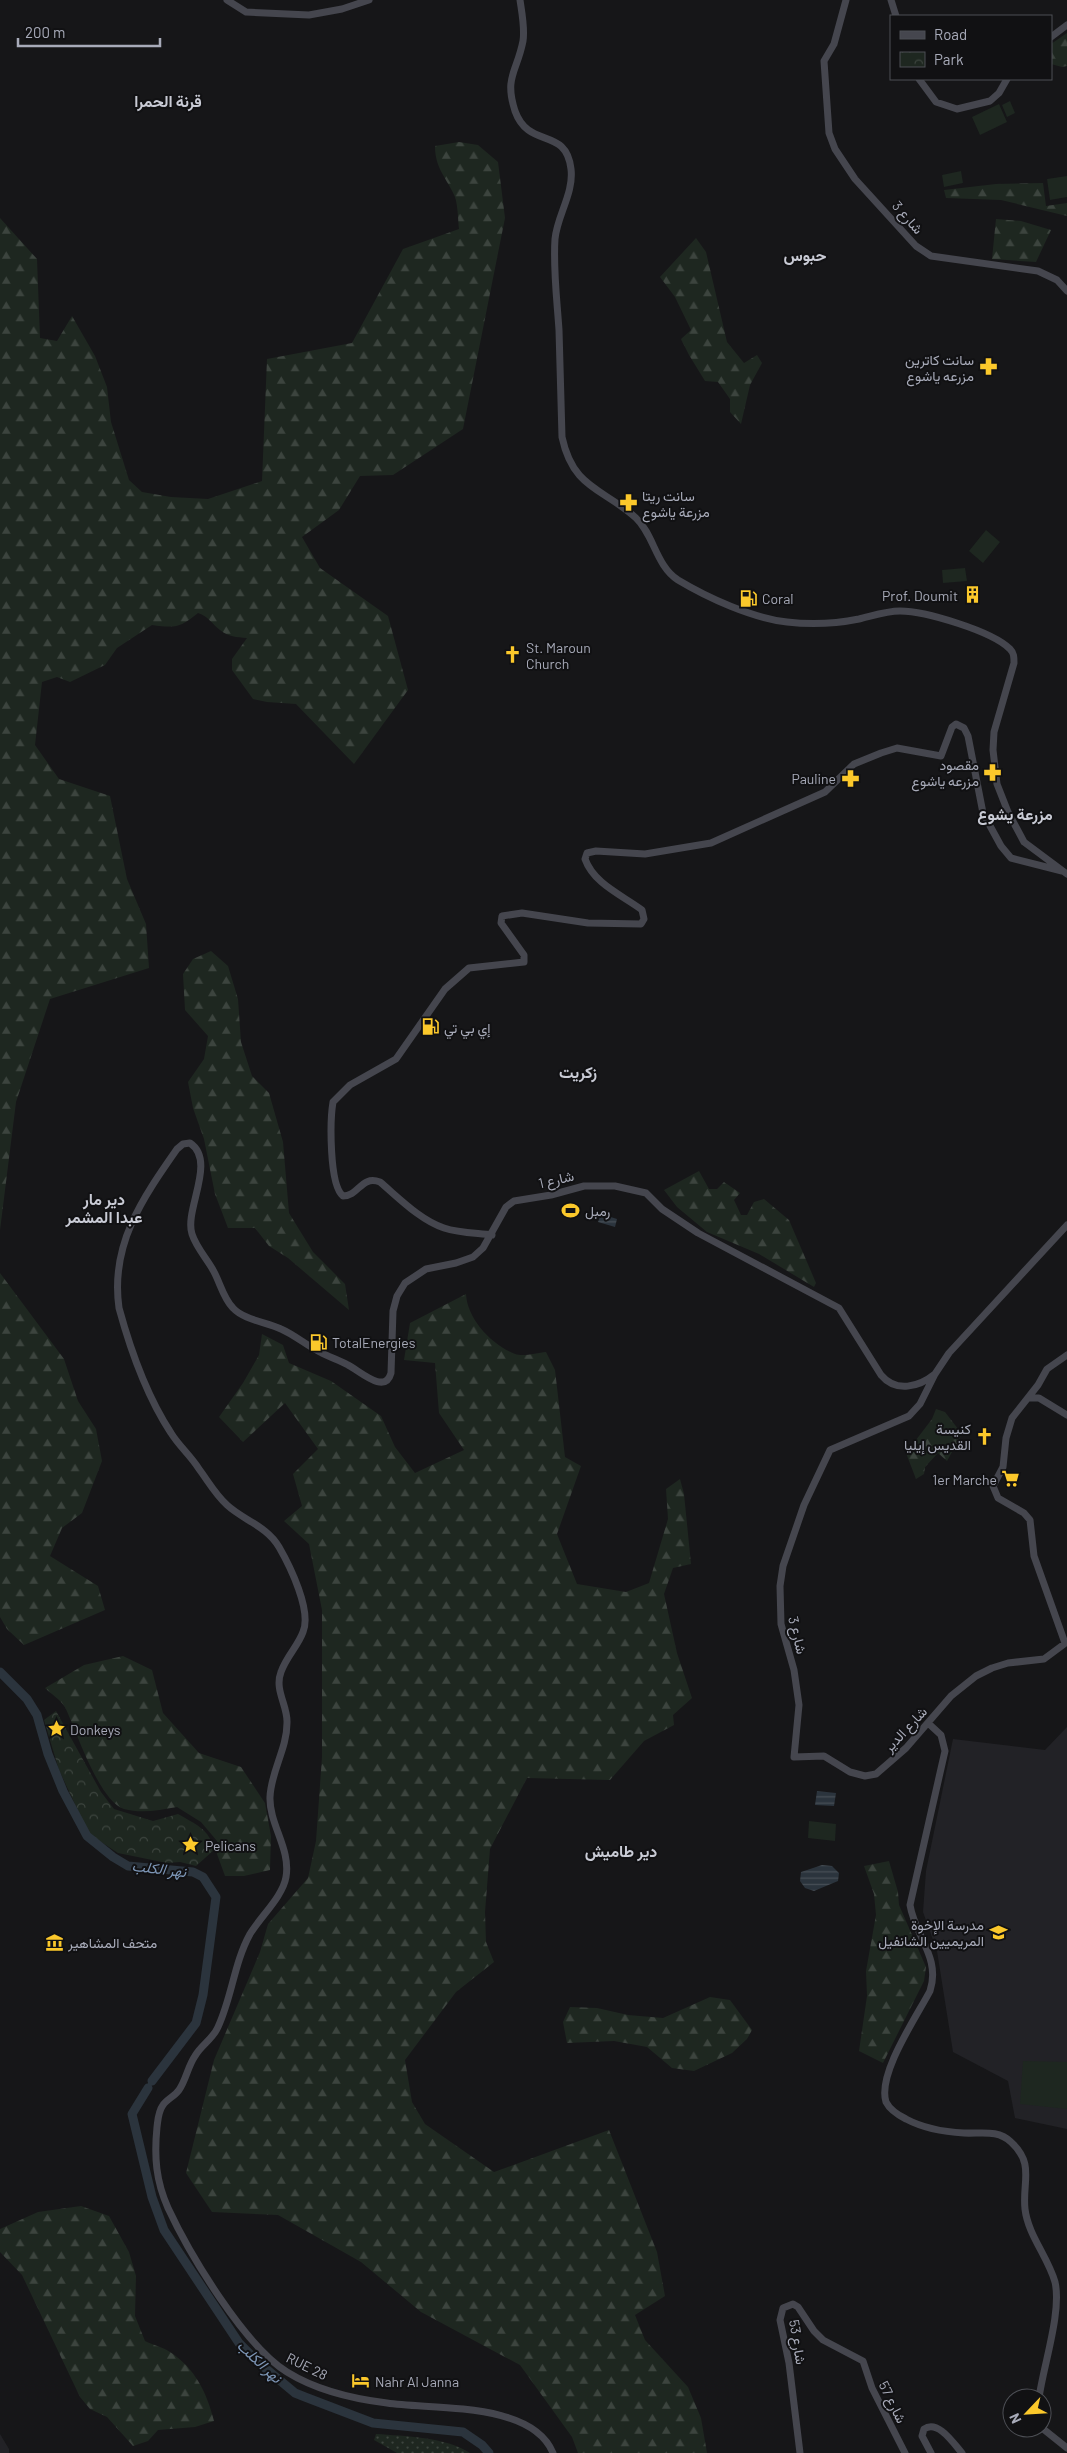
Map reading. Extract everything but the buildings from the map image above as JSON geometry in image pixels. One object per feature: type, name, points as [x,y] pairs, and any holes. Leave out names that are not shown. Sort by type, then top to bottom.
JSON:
[{"type":"street","points":[[227,0],[246,12],[309,15],[342,9],[369,0]]},
{"type":"street","points":[[520,0],[524,32],[523,43],[509,84],[511,97],[516,113],[526,130],[560,144],[570,158],[572,172],[570,187],[558,226],[555,256],[562,437],[568,459],[580,475],[598,492],[636,519],[644,528],[659,558],[672,575],[723,602],[773,620],[808,624],[827,624],[896,611],[917,612],[962,625],[1009,648],[1013,655],[1014,663],[994,737],[997,784],[1008,812],[1024,842],[1064,873]]},
{"type":"street","name":"شارع 3","points":[[846,0],[834,44],[824,61],[828,124],[835,149],[855,179],[916,246],[931,256],[1044,273],[1057,280],[1067,290]]},
{"type":"street","points":[[891,0],[896,15]]},
{"type":"street","points":[[1052,36],[1067,25]]},
{"type":"street","points":[[920,80],[927,93],[936,102],[957,108],[990,101],[999,93],[1006,80]]},
{"type":"street","points":[[492,1235],[438,1226],[420,1215],[380,1182],[373,1180],[362,1183],[352,1195],[343,1196],[340,1194],[336,1184],[334,1163],[334,1102],[350,1085],[396,1059],[445,989],[468,968],[524,962],[524,954],[501,923],[502,916],[522,913],[588,923],[641,924],[644,919],[642,910],[597,877],[586,863],[585,859],[588,853],[596,850],[645,854],[717,841],[825,792],[848,768],[874,755],[896,748],[941,756],[952,727],[956,724],[964,728],[968,736],[983,814],[1007,854],[1018,860],[1064,873]]},
{"type":"street","name":"شارع 1","points":[[298,1641],[306,1624],[305,1612],[297,1586],[278,1544],[254,1522],[229,1507],[211,1487],[173,1437],[143,1381],[122,1318],[117,1294],[118,1265],[126,1233],[177,1149],[183,1144],[190,1144],[198,1153],[201,1170],[192,1216],[192,1235],[232,1306],[240,1314],[281,1329],[319,1352],[351,1366],[380,1382],[386,1382],[391,1372],[391,1326],[400,1290],[406,1283],[426,1269],[456,1263],[473,1257],[483,1248],[492,1235],[506,1207],[514,1201],[584,1186],[615,1186],[646,1193],[680,1223],[839,1308],[881,1375],[890,1383],[901,1386],[918,1384],[935,1374]]},
{"type":"street","name":"شارع 3","points":[[794,1757],[799,1705],[794,1670],[783,1635],[779,1601],[781,1573],[799,1520],[830,1450],[910,1416],[920,1404],[935,1374],[956,1345],[1067,1225]]},
{"type":"street","points":[[1066,1643],[1034,1556],[1030,1520],[1024,1513],[998,1498],[993,1486],[1003,1467],[1009,1424],[1051,1364],[1067,1355]]},
{"type":"street","points":[[1038,1385],[1041,1399]]},
{"type":"street","points":[[1028,1398],[1041,1399],[1067,1415]]},
{"type":"street","name":"RUE 28","points":[[298,1641],[280,1673],[279,1684],[288,1725],[271,1788],[270,1809],[284,1854],[286,1880],[280,1895],[264,1911],[244,1946],[217,2030],[195,2054],[180,2090],[162,2106],[158,2116],[154,2159],[162,2194],[180,2233],[241,2327],[259,2348],[282,2369],[318,2387],[368,2400],[396,2405],[458,2408],[501,2414],[539,2434],[549,2444],[553,2453]]},
{"type":"street","name":"شارع الدير","points":[[794,1757],[824,1756],[850,1772],[870,1776],[883,1770],[951,1696],[976,1676],[992,1668],[1026,1660],[1044,1659],[1066,1643]]},
{"type":"street","points":[[928,1723],[941,1735],[945,1751],[910,1905],[914,1920],[931,1958],[933,1979],[930,1991],[892,2064],[885,2083],[885,2097],[889,2107],[895,2113],[921,2126],[959,2133],[997,2134],[1011,2142],[1023,2157],[1027,2172],[1026,2214],[1055,2282],[1056,2297],[1041,2388]]},
{"type":"street","name":"شارع 53","points":[[800,2453],[789,2363],[780,2320],[783,2308],[796,2305],[814,2331],[823,2340],[862,2361]]},
{"type":"street","name":"شارع 57","points":[[862,2361],[872,2388],[905,2453]]},
{"type":"street","name":"شارع 57","points":[[931,2453],[922,2432],[931,2426],[938,2428],[962,2453]]},
{"type":"street","points":[[1052,2436],[1067,2448]]},
{"type":"shaded area","points":[[601,1214],[617,1219],[615,1227],[598,1222]]},
{"type":"shaded area","name":"مدرسة الإخوة المريميين الشانفيل","points":[[1067,1727],[1067,2129],[1015,2118],[1008,2081],[953,2052],[937,1951],[923,1912],[926,1871],[953,1739],[1045,1750]]},
{"type":"shaded area","points":[[817,1791],[836,1793],[834,1806],[815,1805]]},
{"type":"shaded area","points":[[822,1865],[832,1866],[839,1873],[838,1881],[814,1891],[805,1888],[800,1881],[801,1872]]},
{"type":"shaded area","points":[[0,2434],[9,2449],[9,2453],[0,2453]]},
{"type":"green space","points":[[1067,33],[1067,66],[1062,67],[1052,64],[1052,43]]},
{"type":"green space","points":[[1010,101],[1015,113],[1007,117],[1002,105]]},
{"type":"green space","points":[[999,104],[1007,122],[980,135],[972,117]]},
{"type":"green space","points":[[459,142],[478,145],[498,162],[505,218],[463,429],[393,475],[360,476],[339,510],[302,537],[320,568],[388,616],[408,690],[354,764],[296,704],[253,699],[232,670],[232,659],[247,638],[226,634],[198,613],[177,626],[152,625],[117,648],[105,665],[70,682],[57,677],[42,682],[35,745],[59,779],[110,796],[127,879],[146,924],[149,968],[50,999],[16,1102],[0,1230],[0,218],[37,259],[40,338],[57,341],[72,316],[95,356],[107,387],[111,422],[129,480],[142,492],[171,497],[208,499],[262,481],[267,359],[352,343],[403,249],[459,229],[455,197],[439,167],[435,146]]},
{"type":"green space","points":[[961,171],[963,183],[944,187],[942,175]]},
{"type":"green space","points":[[1067,176],[1067,197],[1050,200],[1047,179]]},
{"type":"green space","points":[[1043,183],[1046,206],[1067,203],[1067,216],[1001,200],[946,198],[944,190],[996,184]]},
{"type":"green space","points":[[996,219],[1021,221],[1051,230],[1036,262],[992,259]]},
{"type":"green space","points":[[696,238],[706,252],[727,342],[744,363],[757,355],[762,363],[750,385],[741,424],[730,412],[730,399],[718,382],[705,381],[689,355],[681,339],[691,330],[675,297],[660,277]]},
{"type":"green space","points":[[986,530],[1000,542],[983,563],[969,551]]},
{"type":"green space","points":[[965,568],[967,581],[943,583],[942,570]]},
{"type":"green space","points":[[211,951],[228,966],[238,999],[241,1042],[252,1076],[269,1093],[283,1142],[289,1213],[313,1252],[345,1284],[349,1310],[288,1258],[269,1246],[255,1228],[228,1228],[215,1194],[204,1139],[193,1108],[188,1082],[204,1059],[208,1036],[185,1010],[183,974],[193,959]]},
{"type":"green space","points":[[699,1171],[709,1189],[717,1189],[724,1182],[740,1193],[734,1200],[741,1215],[747,1215],[754,1202],[764,1199],[789,1220],[816,1283],[814,1287],[759,1254],[707,1232],[677,1207],[664,1190]]},
{"type":"green space","points":[[0,1273],[64,1359],[78,1401],[96,1429],[102,1461],[82,1513],[62,1528],[50,1556],[98,1586],[105,1610],[24,1645],[7,1629],[0,1617]]},
{"type":"green space","points":[[466,1294],[471,1313],[482,1330],[490,1338],[506,1350],[518,1355],[546,1352],[555,1370],[565,1457],[581,1466],[557,1534],[577,1584],[626,1592],[649,1583],[668,1519],[666,1489],[680,1479],[684,1494],[691,1564],[673,1568],[664,1594],[677,1653],[692,1698],[673,1715],[674,1725],[644,1741],[610,1780],[527,1778],[490,1849],[485,1912],[486,1942],[494,1962],[456,1992],[405,2060],[412,2102],[425,2124],[494,2172],[609,2130],[657,2252],[665,2296],[635,2315],[645,2340],[688,2387],[701,2418],[707,2453],[578,2453],[572,2437],[520,2365],[421,2312],[361,2262],[278,2215],[212,2212],[186,2173],[214,2060],[260,1952],[268,1924],[308,1878],[316,1841],[322,1757],[322,1610],[309,1544],[284,1521],[302,1506],[293,1474],[318,1449],[285,1403],[243,1442],[219,1417],[243,1383],[259,1355],[262,1334],[283,1345],[289,1363],[331,1381],[381,1416],[395,1447],[415,1473],[464,1450],[439,1413],[435,1363],[404,1360],[410,1323]]},
{"type":"green space","points":[[936,1409],[945,1412],[962,1434],[947,1461],[938,1453],[925,1467],[924,1474],[916,1479],[906,1453],[932,1419]]},
{"type":"green space","points":[[123,1656],[152,1670],[163,1713],[199,1753],[241,1767],[265,1803],[271,1836],[270,1870],[244,1876],[225,1876],[217,1854],[217,1841],[201,1822],[177,1807],[144,1811],[124,1809],[106,1793],[89,1764],[65,1707],[45,1688],[84,1665]]},
{"type":"green space","points":[[56,1711],[101,1792],[114,1809],[153,1821],[178,1814],[196,1824],[205,1832],[214,1850],[196,1866],[180,1862],[167,1863],[118,1853],[89,1834],[59,1770],[44,1720]]},
{"type":"green space","points":[[809,1821],[836,1824],[835,1841],[808,1838]]},
{"type":"green space","points":[[889,1861],[898,1892],[899,1905],[926,1967],[924,1981],[883,2063],[859,2051],[867,1996],[866,1971],[876,1915],[874,1894],[864,1866]]},
{"type":"green space","points":[[710,1997],[730,2000],[752,2030],[747,2039],[732,2053],[694,2071],[672,2068],[647,2047],[614,2041],[567,2043],[563,2022],[570,2007],[597,2008],[628,2015],[663,2018]]},
{"type":"green space","points":[[1023,2061],[1067,2062],[1067,2109],[1020,2104]]},
{"type":"green space","points":[[81,2206],[109,2216],[129,2252],[136,2276],[135,2316],[145,2341],[167,2350],[179,2358],[193,2373],[204,2391],[214,2421],[195,2427],[158,2430],[148,2441],[133,2446],[107,2417],[90,2409],[80,2397],[22,2275],[0,2252],[0,2229],[38,2212]]},
{"type":"green space","points":[[376,2434],[437,2440],[470,2453],[397,2453],[374,2440]]},
{"type":"waterway","name":"نهر الكلب","points":[[0,1672],[27,1699],[37,1715],[48,1754],[63,1791],[87,1836],[113,1857],[128,1866],[193,1872],[203,1877],[216,1897],[203,1995],[196,2023],[152,2081]]},
{"type":"waterway","name":"نهر الكلب","points":[[148,2088],[132,2114],[152,2197],[164,2230],[239,2343],[259,2363],[295,2393],[373,2423],[463,2432],[482,2445],[489,2453]]},
{"type":"place","name":"سانت كاترين مزرعه ياشوع","points":[[988,367]]},
{"type":"place","name":"سانت ريتا مزرعة ياشوع","points":[[628,503]]},
{"type":"place","name":"Prof. Doumit","points":[[972,595]]},
{"type":"place","name":"Coral","points":[[748,598]]},
{"type":"place","name":"St. Maroun Church","points":[[512,655]]},
{"type":"place","name":"مقصود مزرعه ياشوع","points":[[993,772]]},
{"type":"place","name":"Pauline","points":[[850,778]]},
{"type":"place","name":"إي بي تي","points":[[430,1027]]},
{"type":"place","name":"رمبل","points":[[571,1210]]},
{"type":"place","name":"TotalEnergies","points":[[318,1342]]},
{"type":"place","name":"كنيسة القديس إيليا","points":[[985,1436]]},
{"type":"place","name":"1er Marche","points":[[1011,1479]]},
{"type":"place","name":"Donkeys","points":[[56,1729]]},
{"type":"place","name":"Pelicans","points":[[191,1845]]},
{"type":"place","name":"مدرسة الإخوة المريميين الشانفيل","points":[[998,1932]]},
{"type":"place","name":"متحف المشاهير","points":[[54,1942]]},
{"type":"place","name":"Nahr Al Janna","points":[[361,2381]]},
{"type":"district","name":"قرنة الحمرا","points":[[168,100]]},
{"type":"district","name":"حبوس","points":[[805,254]]},
{"type":"district","name":"مزرعة يشوع","points":[[1015,813]]},
{"type":"district","name":"زكريت","points":[[578,1071]]},
{"type":"district","name":"دير مار عبدا المشمر","points":[[104,1207]]},
{"type":"district","name":"دير طاميش","points":[[621,1850]]}]
